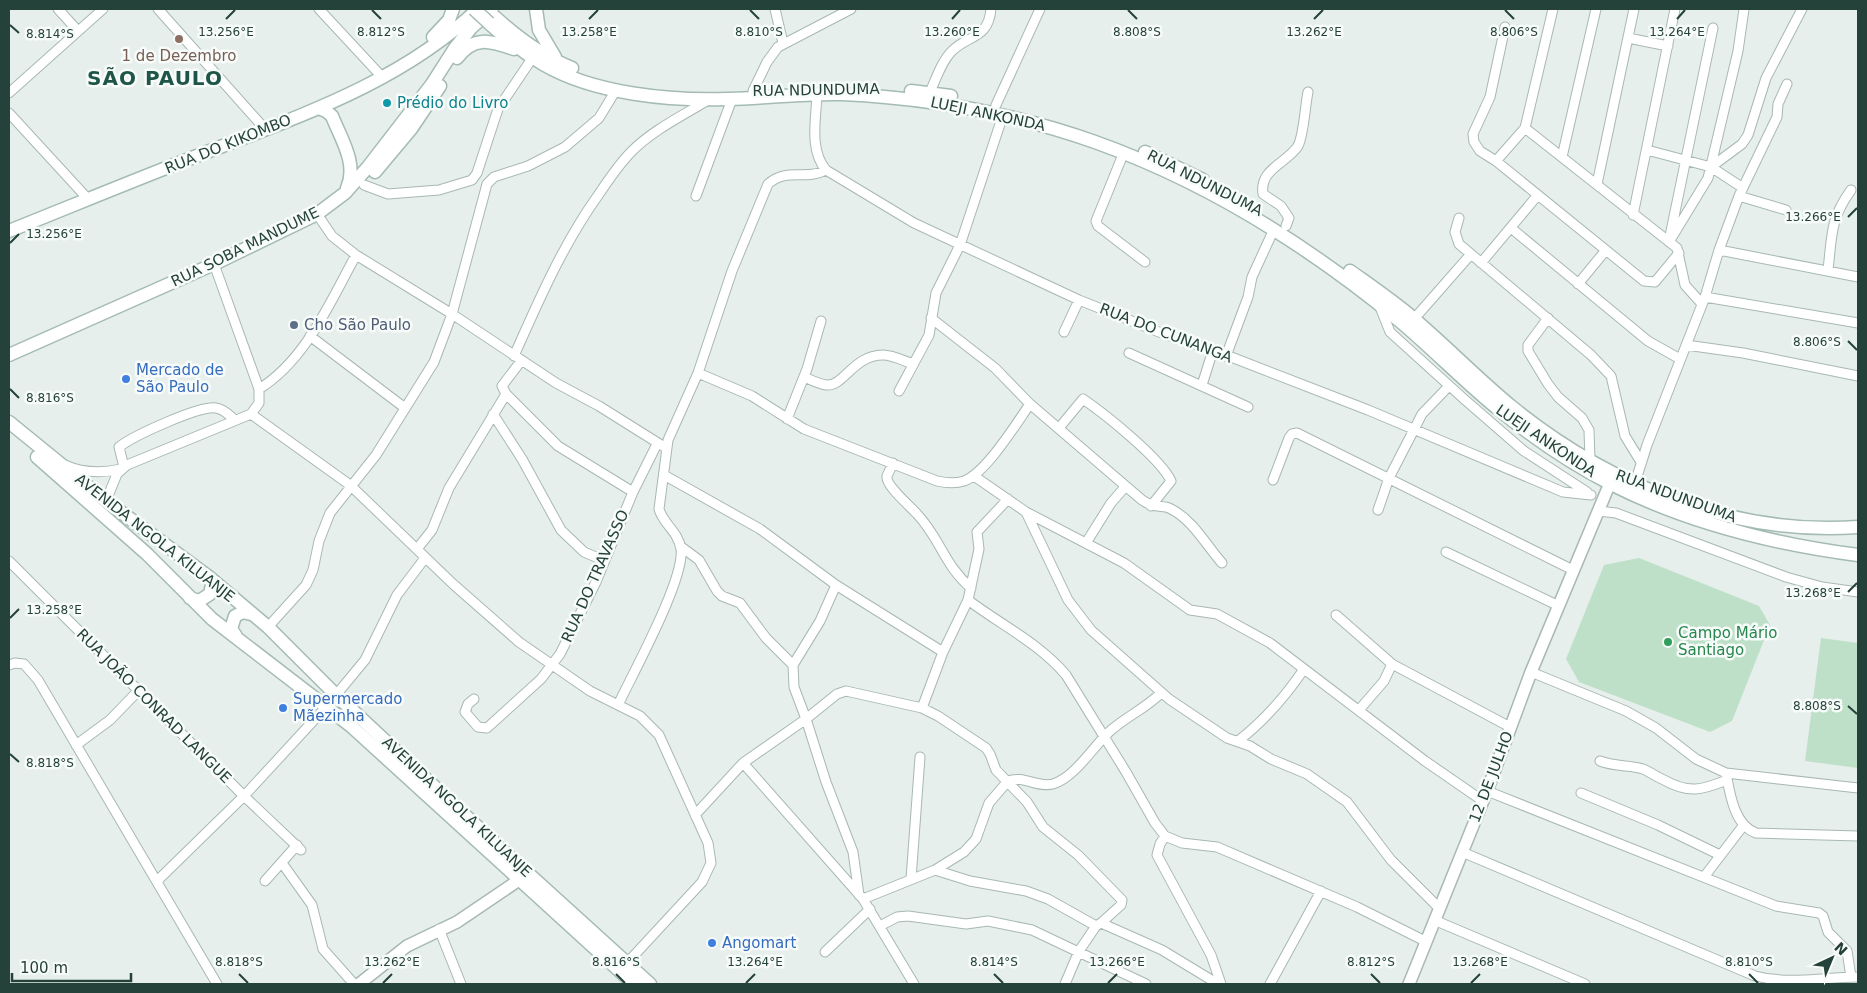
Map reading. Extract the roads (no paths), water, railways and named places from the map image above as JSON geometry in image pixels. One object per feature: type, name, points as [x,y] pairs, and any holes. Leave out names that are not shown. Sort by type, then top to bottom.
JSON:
[{"type":"main road","points":[[383,78],[442,29],[449,20],[453,9]]},
{"type":"main road","name":"RUA NDUNDUMA","points":[[474,9],[490,15],[557,67]]},
{"type":"main road","name":"RUA DO KIKOMBO","points":[[9,231],[340,99],[402,68],[478,9]]},
{"type":"main road","points":[[536,9],[538,30],[557,67]]},
{"type":"main road","name":"RUA NDUNDUMA","points":[[490,15],[529,55],[557,67],[626,84],[682,91],[753,91],[782,88],[838,87],[930,92],[999,110],[1073,126],[1157,157],[1221,189],[1414,318],[1512,407],[1547,434],[1590,460],[1635,483],[1740,520],[1793,528],[1858,527]]},
{"type":"main road","name":"RUA SOBA MANDUME","points":[[9,355],[214,264],[317,214],[345,193],[374,167],[455,48],[471,28],[490,15]]},
{"type":"main road","points":[[329,205],[344,200],[364,185],[374,167],[411,129],[458,56],[467,47],[489,40],[529,55]]},
{"type":"main road","name":"LUEJI ANKONDA","points":[[557,67],[584,82],[645,95],[709,100],[817,95],[870,96],[923,100],[999,110],[1124,152],[1280,228],[1379,304],[1500,411],[1610,483],[1700,520],[1772,540],[1858,555]]},
{"type":"main road","points":[[340,99],[334,110],[338,124],[355,162],[374,167]]},
{"type":"main road","points":[[318,108],[332,116],[351,162],[350,181],[345,193]]},
{"type":"main road","name":"AVENIDA NGOLA KILUANJE","points":[[9,422],[106,501],[209,577],[268,628],[336,694],[650,984]]},
{"type":"main road","name":"AVENIDA NGOLA KILUANJE","points":[[9,433],[130,538],[212,619],[327,706],[375,747],[634,984]]},
{"type":"main road","points":[[190,598],[199,601],[207,598],[212,585],[209,577]]},
{"type":"main road","points":[[236,636],[231,629],[234,616],[242,612],[252,614]]},
{"type":"street","points":[[58,9],[78,31]]},
{"type":"street","points":[[9,93],[103,9]]},
{"type":"street","points":[[158,9],[265,129]]},
{"type":"street","points":[[319,9],[383,78]]},
{"type":"street","points":[[775,9],[783,43]]},
{"type":"street","points":[[753,91],[767,62],[774,51],[783,43],[851,9]]},
{"type":"street","points":[[930,92],[947,58],[953,50],[981,33],[990,18],[991,9]]},
{"type":"street","points":[[900,391],[929,335],[931,318],[940,283],[960,245],[999,110],[1040,9]]},
{"type":"street","points":[[1496,161],[1525,128],[1552,9]]},
{"type":"street","points":[[1562,157],[1596,9]]},
{"type":"street","points":[[1596,184],[1634,9]]},
{"type":"street","points":[[1633,215],[1676,9]]},
{"type":"street","points":[[1669,242],[1705,186],[1737,60],[1744,9]]},
{"type":"street","points":[[1711,167],[1742,144],[1748,135],[1766,78],[1802,9]]},
{"type":"street","points":[[1505,27],[1490,97],[1473,134],[1474,142],[1480,151],[1496,161],[1644,281],[1655,282],[1679,253]]},
{"type":"street","points":[[1669,242],[1713,28]]},
{"type":"street","points":[[1628,38],[1668,46]]},
{"type":"street","points":[[364,185],[388,194],[439,190],[472,180],[477,173],[498,109],[529,55]]},
{"type":"street","points":[[1635,483],[1641,462],[1680,359],[1704,301],[1719,250],[1741,192],[1777,117],[1780,98],[1787,84]]},
{"type":"street","points":[[268,628],[311,576],[324,525],[350,485],[376,455],[434,362],[452,314],[481,203],[490,180],[528,166],[566,147],[599,118],[616,90]]},
{"type":"street","points":[[1226,356],[1248,297],[1252,277],[1280,228],[1289,218],[1286,212],[1263,194],[1262,188],[1270,172],[1299,143],[1308,92]]},
{"type":"street","points":[[817,95],[816,151],[820,164],[826,170]]},
{"type":"street","points":[[696,196],[732,99]]},
{"type":"street","points":[[633,492],[558,446],[506,394],[502,386],[517,358],[545,286],[575,229],[615,170],[632,151],[650,136],[709,100]]},
{"type":"street","points":[[9,113],[88,199]]},
{"type":"street","points":[[1525,128],[1633,215],[1678,248],[1685,286],[1704,301],[1858,323]]},
{"type":"street","points":[[1646,150],[1711,167],[1741,192],[1786,210]]},
{"type":"street","points":[[1124,152],[1096,220],[1098,226],[1145,262]]},
{"type":"street","name":"RUA DO CUNANGA","points":[[826,170],[914,223],[1079,300],[1164,334],[1213,350],[1368,410],[1413,431],[1563,492],[1591,494]]},
{"type":"street","name":"RUA DO TRAVASSO","points":[[474,699],[468,704],[465,712],[478,727],[487,728],[552,666],[592,590],[633,492],[662,446],[698,373],[732,271],[768,184],[780,176],[812,175],[826,170]]},
{"type":"street","points":[[477,173],[490,180]]},
{"type":"street","points":[[1828,270],[1833,224],[1838,208],[1851,190]]},
{"type":"street","points":[[1481,263],[1537,196]]},
{"type":"street","points":[[317,214],[332,236],[356,256],[452,314],[556,383],[599,406],[662,446],[664,475],[660,512],[674,529],[680,546],[677,577],[618,705]]},
{"type":"street","points":[[1460,218],[1455,237],[1459,244],[1591,355],[1611,376],[1625,436],[1641,462]]},
{"type":"street","points":[[1511,228],[1648,340],[1680,359]]},
{"type":"street","points":[[1578,284],[1606,250]]},
{"type":"street","points":[[1719,250],[1858,277]]},
{"type":"street","points":[[1414,318],[1471,254]]},
{"type":"street","points":[[259,389],[288,366],[310,336],[356,256]]},
{"type":"street","points":[[54,460],[83,470],[106,472],[123,468],[251,414],[259,402],[259,389],[214,264]]},
{"type":"street","points":[[1064,332],[1079,300]]},
{"type":"street","name":"LUEJI ANKONDA","points":[[1379,304],[1390,332],[1449,386],[1524,451],[1603,500]]},
{"type":"street","points":[[931,318],[995,368],[1030,404],[1126,487],[1151,506],[1171,509],[1199,532],[1222,563]]},
{"type":"street","points":[[1548,318],[1528,346],[1528,351],[1553,390],[1582,418],[1589,430],[1590,460]]},
{"type":"street","points":[[787,419],[804,377],[821,321]]},
{"type":"street","points":[[310,336],[405,408]]},
{"type":"street","points":[[1686,345],[1743,353],[1858,376]]},
{"type":"street","points":[[1202,385],[1213,350]]},
{"type":"street","points":[[1130,353],[1248,407]]},
{"type":"street","points":[[804,377],[826,385],[833,384],[843,379],[862,360],[876,356],[889,356],[913,364]]},
{"type":"street","points":[[698,373],[752,396],[804,429],[943,482],[956,482],[974,476],[998,450],[1030,404]]},
{"type":"street","points":[[1378,510],[1389,478],[1422,414],[1449,386]]},
{"type":"street","points":[[417,549],[432,530],[449,488],[506,394]]},
{"type":"street","points":[[1059,428],[1084,399],[1138,444],[1166,471],[1171,481],[1151,506]]},
{"type":"street","points":[[106,501],[114,480],[123,468],[119,447],[154,429],[210,408],[222,409],[236,420]]},
{"type":"street","points":[[251,414],[350,485],[477,607],[552,666],[590,691],[640,716],[659,735],[708,843],[710,869],[702,882],[627,963]]},
{"type":"street","points":[[493,414],[529,472],[561,530],[584,552],[603,560]]},
{"type":"street","points":[[1273,480],[1289,438],[1292,434],[1297,433],[1574,570]]},
{"type":"street","points":[[893,463],[886,476],[888,484],[921,517],[934,537],[946,562],[955,574],[971,588]]},
{"type":"street","points":[[664,475],[760,529],[836,585],[943,652]]},
{"type":"street","points":[[974,476],[1026,512],[1142,574],[1186,608],[1217,614],[1270,643],[1425,761],[1485,796],[1704,877],[1776,906],[1819,913],[1823,916],[1828,932],[1847,951],[1855,977],[1793,981],[1774,980],[1756,976],[1462,852]]},
{"type":"street","name":"12 DE JULHO","points":[[1409,984],[1485,796],[1531,672],[1610,483]]},
{"type":"street","points":[[1086,543],[1111,503],[1126,487]]},
{"type":"street","points":[[922,708],[943,652],[968,600],[978,550],[977,532],[1008,499]]},
{"type":"street","points":[[1598,511],[1616,512],[1786,577],[1822,587],[1858,592]]},
{"type":"street","points":[[1026,512],[1054,574],[1075,611],[1091,630],[1161,693],[1227,738],[1238,741],[1279,763],[1307,774],[1347,802],[1392,860],[1439,908]]},
{"type":"street","points":[[680,546],[698,560],[722,596],[740,603],[766,638],[793,665]]},
{"type":"street","points":[[1446,552],[1559,606]]},
{"type":"street","points":[[336,694],[365,660],[397,595],[425,558]]},
{"type":"street","name":"RUA JOÃO CONRAD LANGUE","points":[[9,561],[244,796],[299,848],[282,863]]},
{"type":"street","points":[[836,585],[820,622],[793,665],[794,688],[826,782],[853,852],[861,897]]},
{"type":"street","points":[[968,600],[1056,663],[1066,675],[1131,780],[1155,824],[1165,836],[1182,843],[1217,847],[1321,890],[1425,941]]},
{"type":"street","points":[[1336,614],[1392,664],[1510,727]]},
{"type":"street","points":[[9,665],[15,663],[24,664],[30,670],[76,744],[217,984]]},
{"type":"street","points":[[1359,710],[1384,681],[1392,664]]},
{"type":"street","points":[[1238,741],[1271,712],[1304,669]]},
{"type":"street","points":[[1531,672],[1626,711],[1656,728],[1696,759],[1726,776],[1858,788]]},
{"type":"street","points":[[76,744],[110,720],[139,690]]},
{"type":"street","points":[[695,815],[743,763],[806,719],[837,694],[846,691],[922,708],[938,716],[986,748],[996,770],[1027,802],[1043,827],[1078,855],[1122,900],[1121,904],[1099,925],[1079,951],[1065,984]]},
{"type":"street","points":[[861,897],[935,870],[964,852],[976,839],[989,803],[1008,781],[1020,779],[1047,785],[1057,782],[1079,764],[1118,724],[1148,706],[1161,693]]},
{"type":"street","points":[[157,881],[244,796],[327,706]]},
{"type":"street","points":[[911,878],[920,757]]},
{"type":"street","points":[[1600,761],[1613,766],[1642,769],[1676,787],[1694,790],[1704,790],[1726,776]]},
{"type":"street","points":[[743,763],[861,897],[914,984]]},
{"type":"street","points":[[1726,776],[1738,819],[1743,826],[1756,833],[1858,836]]},
{"type":"street","points":[[1581,793],[1720,855]]},
{"type":"street","points":[[1704,877],[1743,826]]},
{"type":"street","points":[[1165,836],[1160,844],[1157,855],[1211,955],[1219,984]]},
{"type":"street","points":[[265,881],[282,863],[312,905],[322,949],[359,984],[407,946],[457,922],[519,880]]},
{"type":"street","points":[[935,870],[970,881],[1026,891],[1048,899],[1099,925],[1162,950],[1219,984]]},
{"type":"street","points":[[1270,984],[1321,890]]},
{"type":"street","points":[[825,952],[870,909]]},
{"type":"street","points":[[880,926],[897,917],[908,916],[966,924],[988,921],[1032,930],[1146,984]]},
{"type":"street","points":[[1434,920],[1585,984]]},
{"type":"street","points":[[439,929],[461,984]]},
{"type":"place","name":"1 de Dezembro","points":[[179,39]]},
{"type":"place","name":"Prédio do Livro","points":[[387,103]]},
{"type":"place","name":"Cho São Paulo","points":[[294,325]]},
{"type":"place","name":"Mercado de São Paulo","points":[[126,379]]},
{"type":"place","name":"Campo Mário Santiago","points":[[1668,642]]},
{"type":"place","name":"Supermercado Mãezinha","points":[[283,708]]},
{"type":"place","name":"Angomart","points":[[712,943]]},
{"type":"district","name":"SÃO PAULO","points":[[155,78]]}]
